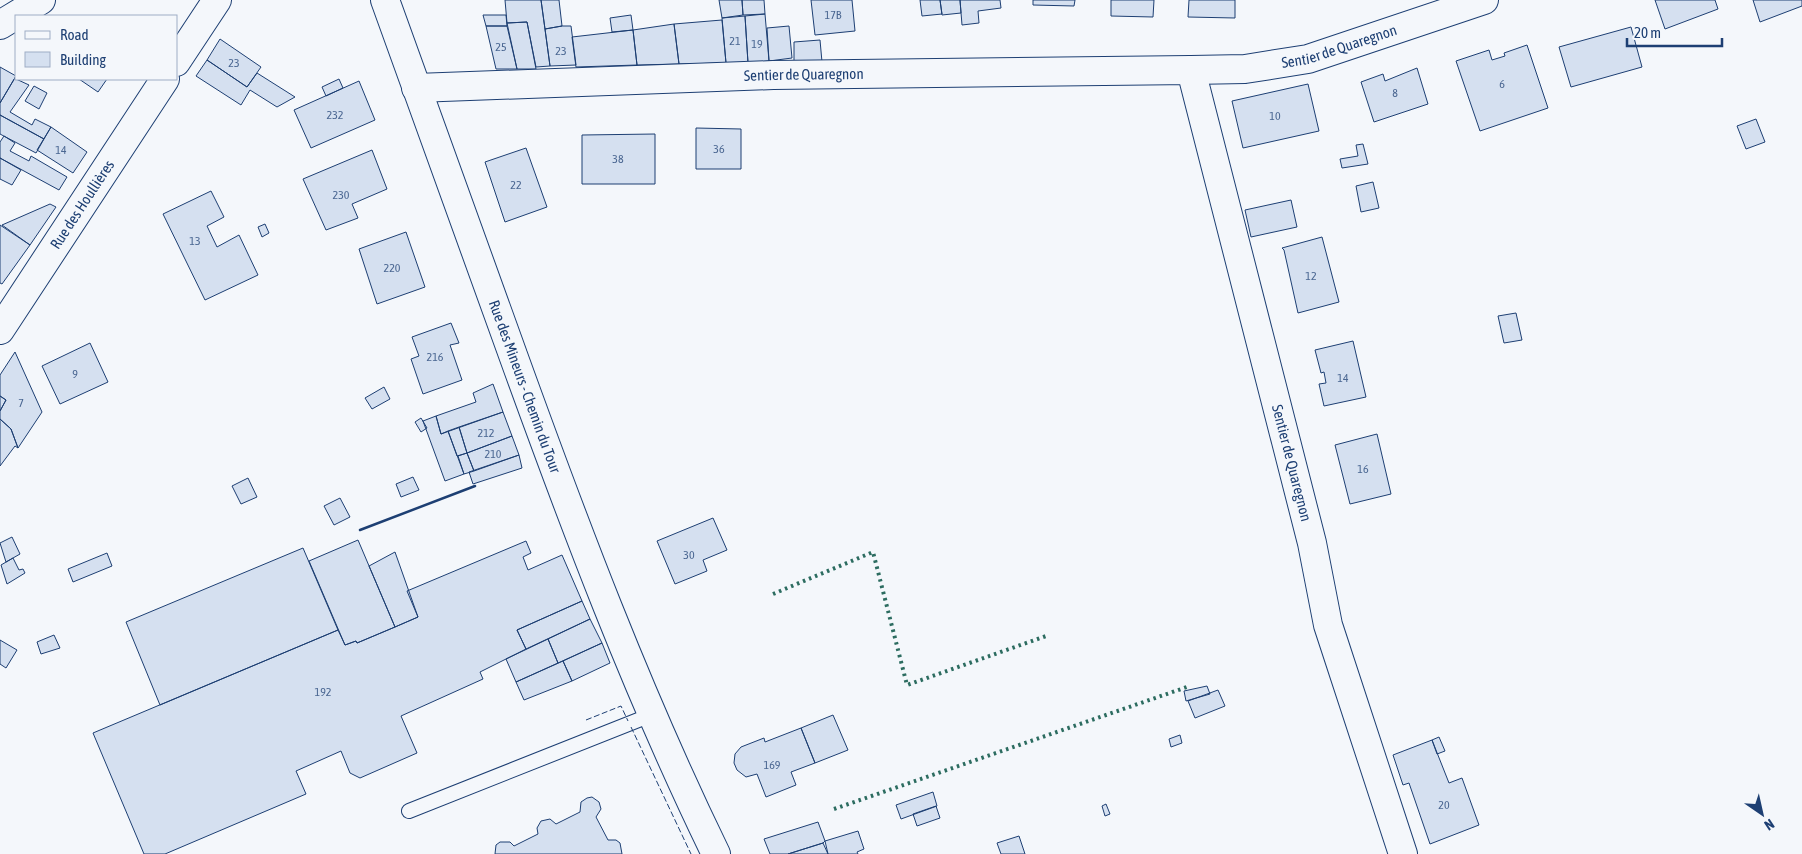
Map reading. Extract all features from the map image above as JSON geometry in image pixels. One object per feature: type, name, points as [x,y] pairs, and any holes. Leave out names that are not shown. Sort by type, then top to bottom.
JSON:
[{"type":"street","points":[[0,24],[40,0]]},
{"type":"street","points":[[178,59],[217,0]]},
{"type":"street","name":"Rue des Mineurs - Chemin du Tour","points":[[385,0],[561,489],[674,769],[716,854]]},
{"type":"street","name":"Sentier de Quaregnon","points":[[416,88],[773,75],[1245,69],[1308,58],[1484,0]]},
{"type":"street","name":"Sentier de Quaregnon","points":[[1191,70],[1312,543],[1328,625],[1404,854]]},
{"type":"street","name":"Rue des Houllières","points":[[0,330],[164,80]]},
{"type":"lane","points":[[409,811],[652,715]]},
{"type":"building","points":[[505,0],[541,0],[550,66],[536,67],[527,22],[507,23]]},
{"type":"building","points":[[541,0],[559,0],[562,26],[545,29]]},
{"type":"building","points":[[719,0],[742,0],[743,15],[722,18]]},
{"type":"building","points":[[742,0],[764,0],[765,14],[743,15]]},
{"type":"building","points":[[811,0],[852,0],[855,31],[815,35]]},
{"type":"building","points":[[920,0],[940,0],[942,14],[922,16]]},
{"type":"building","points":[[940,0],[960,0],[961,13],[942,15]]},
{"type":"building","points":[[960,0],[1000,0],[1001,8],[978,11],[979,23],[962,25]]},
{"type":"building","points":[[1033,0],[1075,0],[1074,6],[1033,5]]},
{"type":"building","points":[[1111,0],[1154,0],[1153,17],[1111,16]]},
{"type":"building","points":[[1189,0],[1235,0],[1235,18],[1188,17]]},
{"type":"building","points":[[1655,0],[1715,0],[1718,9],[1665,29]]},
{"type":"building","points":[[1753,0],[1802,0],[1802,6],[1760,22]]},
{"type":"building","points":[[765,14],[769,61],[748,63],[745,16]]},
{"type":"building","points":[[483,15],[506,15],[507,26],[486,26]]},
{"type":"building","points":[[631,15],[633,30],[612,32],[610,18]]},
{"type":"building","points":[[745,16],[748,63],[726,63],[722,18]]},
{"type":"building","points":[[722,20],[726,63],[679,64],[674,24]]},
{"type":"building","points":[[527,22],[536,69],[517,69],[507,23]]},
{"type":"building","points":[[674,24],[679,64],[637,65],[633,30]]},
{"type":"building","points":[[486,26],[507,26],[517,69],[496,69]]},
{"type":"building","points":[[571,26],[576,65],[550,66],[545,29]]},
{"type":"building","points":[[789,26],[792,58],[769,61],[767,28]]},
{"type":"building","points":[[1631,27],[1642,67],[1571,87],[1559,47]]},
{"type":"building","points":[[633,30],[637,65],[576,67],[572,37]]},
{"type":"building","points":[[220,39],[261,67],[247,87],[207,60]]},
{"type":"building","points":[[820,40],[822,62],[794,63],[794,42]]},
{"type":"building","points":[[1527,45],[1548,108],[1480,131],[1456,61],[1489,50],[1492,60],[1505,56],[1504,53]]},
{"type":"building","points":[[207,60],[247,87],[257,73],[295,97],[277,107],[250,90],[241,105],[196,76]]},
{"type":"building","points":[[0,67],[15,75],[15,78],[0,103]]},
{"type":"building","points":[[1417,68],[1428,104],[1374,122],[1361,82],[1383,74],[1385,81]]},
{"type":"building","points":[[15,78],[15,80],[29,85],[10,112],[32,125],[35,119],[51,127],[44,139],[0,115],[0,103]]},
{"type":"building","points":[[339,79],[343,88],[326,96],[322,87]]},
{"type":"building","points":[[80,80],[106,80],[98,92]]},
{"type":"building","points":[[359,81],[375,120],[311,148],[294,110]]},
{"type":"building","points":[[1308,84],[1319,131],[1243,148],[1232,101]]},
{"type":"building","points":[[34,86],[47,93],[39,109],[25,101]]},
{"type":"building","points":[[0,115],[44,139],[36,153],[0,134]]},
{"type":"building","points":[[1756,119],[1765,142],[1746,149],[1737,126]]},
{"type":"building","points":[[51,127],[87,152],[73,173],[37,150]]},
{"type":"building","points":[[696,128],[741,129],[741,169],[696,169]]},
{"type":"building","points":[[655,134],[655,184],[582,184],[582,135]]},
{"type":"building","points":[[4,136],[15,143],[10,151],[29,161],[31,156],[67,177],[59,190],[0,158],[0,142]]},
{"type":"building","points":[[1363,144],[1368,164],[1342,168],[1340,159],[1358,156],[1356,145]]},
{"type":"building","points":[[526,148],[547,207],[505,222],[485,162]]},
{"type":"building","points":[[372,150],[387,189],[352,204],[358,218],[326,230],[303,179]]},
{"type":"building","points":[[0,158],[21,170],[12,185],[0,179]]},
{"type":"building","points":[[1373,182],[1379,208],[1361,212],[1356,186]]},
{"type":"building","points":[[211,191],[224,217],[207,226],[217,247],[239,235],[258,275],[205,300],[163,214]]},
{"type":"building","points":[[1291,200],[1297,227],[1251,237],[1245,210]]},
{"type":"building","points":[[50,204],[56,207],[30,245],[2,225]]},
{"type":"building","points":[[265,224],[269,233],[262,237],[258,227]]},
{"type":"building","points":[[0,225],[30,245],[2,284],[0,283]]},
{"type":"building","points":[[406,232],[425,287],[377,304],[359,249]]},
{"type":"building","points":[[1322,237],[1339,302],[1298,313],[1282,248]]},
{"type":"building","points":[[1516,313],[1522,340],[1504,343],[1498,316]]},
{"type":"building","points":[[451,323],[459,343],[450,345],[462,380],[423,394],[411,359],[419,356],[412,337]]},
{"type":"building","points":[[1353,341],[1366,397],[1324,406],[1319,384],[1326,383],[1324,372],[1321,373],[1315,350]]},
{"type":"building","points":[[90,343],[108,382],[60,404],[42,366]]},
{"type":"building","points":[[15,352],[42,412],[18,448],[11,429],[0,419],[0,411],[6,400],[0,396],[0,375]]},
{"type":"building","points":[[493,384],[503,412],[441,434],[436,416],[476,402],[473,393]]},
{"type":"building","points":[[384,387],[390,399],[372,409],[365,398]]},
{"type":"building","points":[[0,396],[6,400],[0,411]]},
{"type":"building","points":[[503,412],[512,436],[467,453],[459,427]]},
{"type":"building","points":[[436,416],[441,434],[448,431],[464,474],[445,481],[423,421]]},
{"type":"building","points":[[421,418],[427,428],[421,432],[415,422]]},
{"type":"building","points":[[0,419],[11,429],[18,448],[15,446],[0,466]]},
{"type":"building","points":[[459,427],[467,453],[457,456],[448,431]]},
{"type":"building","points":[[1377,434],[1391,494],[1350,504],[1335,445]]},
{"type":"building","points":[[512,436],[519,455],[474,471],[467,453]]},
{"type":"building","points":[[467,453],[474,471],[464,474],[458,456]]},
{"type":"building","points":[[519,455],[522,468],[473,484],[469,472]]},
{"type":"building","points":[[413,477],[419,490],[401,497],[396,484]]},
{"type":"building","points":[[248,478],[257,497],[241,504],[232,486]]},
{"type":"building","points":[[340,498],[350,517],[334,525],[324,506]]},
{"type":"building","points":[[713,518],[727,550],[703,560],[707,571],[675,584],[657,541]]},
{"type":"building","points":[[12,537],[20,554],[6,562],[0,543]]},
{"type":"building","points":[[358,540],[395,627],[357,643],[356,641],[345,645],[309,561]]},
{"type":"building","points":[[526,541],[531,553],[523,557],[528,570],[562,555],[582,601],[517,630],[526,649],[480,672],[483,679],[401,716],[417,753],[360,778],[350,773],[341,751],[296,771],[306,794],[165,854],[144,854],[93,733],[338,630],[345,645],[356,641],[357,643],[418,617],[407,591]]},
{"type":"building","points":[[303,548],[338,630],[160,705],[126,622]]},
{"type":"building","points":[[395,552],[418,617],[395,627],[369,566]]},
{"type":"building","points":[[107,553],[112,566],[73,582],[68,569]]},
{"type":"building","points":[[13,558],[19,570],[23,569],[25,573],[7,584],[1,565]]},
{"type":"building","points":[[582,601],[590,619],[526,649],[517,630]]},
{"type":"building","points":[[590,619],[602,643],[558,663],[548,639]]},
{"type":"building","points":[[54,635],[60,648],[41,654],[37,642]]},
{"type":"building","points":[[548,639],[558,663],[516,682],[506,659]]},
{"type":"building","points":[[0,640],[17,650],[6,668],[0,664]]},
{"type":"building","points":[[602,643],[610,663],[572,681],[563,661]]},
{"type":"building","points":[[563,661],[572,681],[524,700],[516,682]]},
{"type":"building","points":[[1207,686],[1210,694],[1186,701],[1184,691]]},
{"type":"building","points":[[1218,690],[1225,706],[1195,718],[1188,701]]},
{"type":"building","points":[[833,715],[848,750],[815,763],[801,728]]},
{"type":"building","points":[[801,728],[815,763],[791,772],[796,785],[766,797],[757,774],[746,777],[737,770],[734,763],[735,754],[741,747],[764,738],[765,742]]},
{"type":"building","points":[[1180,735],[1182,743],[1171,747],[1169,739]]},
{"type":"building","points":[[1439,737],[1445,751],[1437,754],[1432,740]]},
{"type":"building","points":[[1432,740],[1449,783],[1462,778],[1479,825],[1430,844],[1409,783],[1403,785],[1393,755]]},
{"type":"building","points":[[933,792],[937,806],[901,819],[896,805]]},
{"type":"building","points":[[592,797],[599,802],[601,809],[596,817],[608,840],[616,840],[620,843],[622,854],[495,854],[496,845],[500,842],[510,842],[514,846],[538,834],[537,828],[541,821],[550,819],[556,824],[580,812],[581,802]]},
{"type":"building","points":[[1106,804],[1110,814],[1105,816],[1102,806]]},
{"type":"building","points":[[936,806],[940,818],[917,826],[913,814]]},
{"type":"building","points":[[818,822],[825,841],[823,843],[788,854],[770,854],[764,839]]},
{"type":"building","points":[[858,831],[864,849],[857,852],[858,854],[828,854],[825,841]]},
{"type":"building","points":[[1019,836],[1025,854],[1001,854],[997,843]]},
{"type":"building","points":[[823,843],[828,854],[788,854]]},
{"type":"hedge","points":[[773,594],[873,552],[907,685],[1049,635]]},
{"type":"hedge","points":[[834,809],[1187,687]]},
{"type":"fence","points":[[586,720],[621,706],[628,721]]},
{"type":"fence","points":[[631,727],[691,854]]},
{"type":"wall","points":[[360,530],[475,486]]}]
